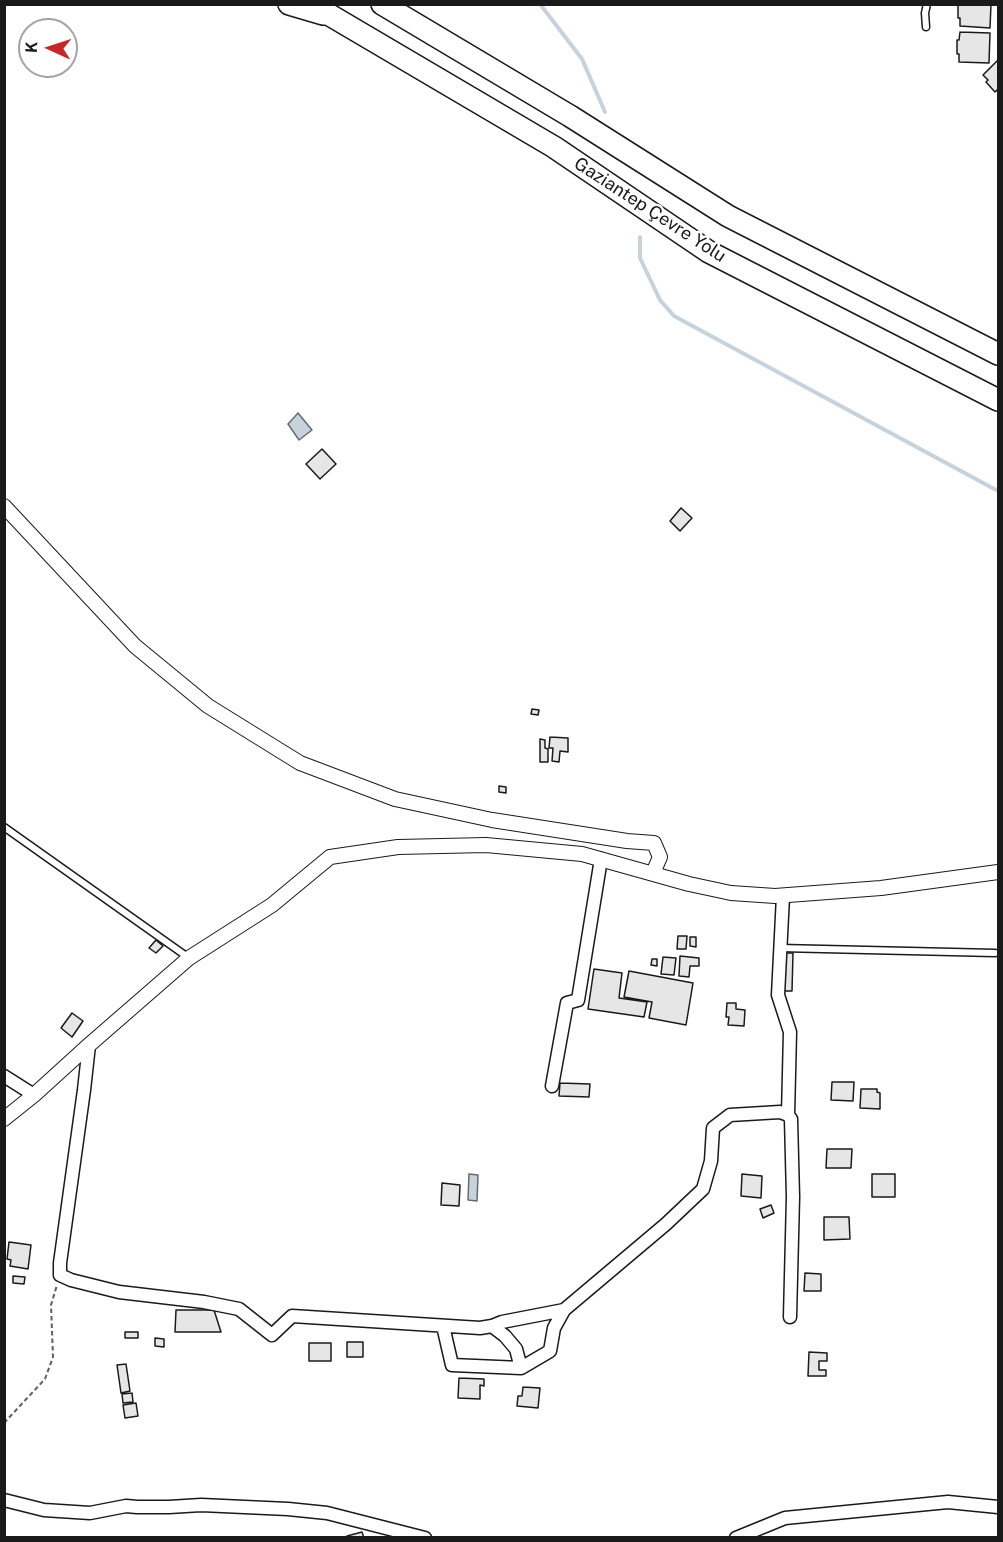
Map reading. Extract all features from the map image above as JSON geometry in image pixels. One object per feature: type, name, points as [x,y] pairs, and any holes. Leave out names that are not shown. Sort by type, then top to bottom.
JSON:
[{"type":"highway","points":[[289,4],[330,16]]},
{"type":"highway","name":"Gaziantep Çevre Yolu","points":[[311,4],[554,147],[709,252],[999,400]]},
{"type":"highway","name":"Gaziantep Çevre Yolu","points":[[382,4],[570,116],[728,216],[999,354]]},
{"type":"street","points":[[4,506],[135,646],[208,706],[300,763],[395,799],[492,820],[627,841],[654,843],[660,857],[653,873]]},
{"type":"street","points":[[4,1119],[189,958],[272,905],[330,857],[398,846],[486,845],[582,854],[730,893],[783,896],[881,888],[999,872]]},
{"type":"street","points":[[552,1086],[567,1003],[578,1000],[601,859]]},
{"type":"street","points":[[783,896],[778,995],[790,1032],[788,1115],[791,1119],[793,1197],[790,1317]]},
{"type":"street","points":[[89,1045],[60,1275],[70,1280],[119,1292],[204,1302],[239,1309],[272,1335],[292,1316],[480,1328],[564,1310]]},
{"type":"street","points":[[4,1076],[34,1095]]},
{"type":"street","points":[[443,1326],[452,1365],[521,1368],[550,1351],[554,1328],[564,1310],[666,1224],[703,1189],[711,1161],[713,1128],[730,1115],[780,1112],[788,1115]]},
{"type":"street","points":[[492,1326],[516,1349],[521,1368]]},
{"type":"street","points":[[4,1500],[44,1510],[90,1513],[126,1506],[201,1505],[288,1509],[327,1514],[425,1538]]},
{"type":"street","points":[[736,1538],[785,1518],[948,1502],[999,1507]]},
{"type":"lane","points":[[926,27],[927,4]]},
{"type":"lane","points":[[4,827],[189,958]]},
{"type":"lane","points":[[780,948],[995,953]]},
{"type":"path","points":[[4,1423],[45,1379],[53,1357],[51,1305],[60,1275]]},
{"type":"shaded area","points":[[298,413],[312,430],[299,440],[288,424]]},
{"type":"shaded area","points":[[469,1174],[478,1175],[477,1201],[468,1200]]},
{"type":"building","points":[[958,4],[991,4],[990,28],[960,26]]},
{"type":"building","points":[[960,32],[990,33],[989,63],[959,62],[957,40],[959,40]]},
{"type":"building","points":[[998,60],[998,92],[997,90],[995,92],[983,75]]},
{"type":"building","points":[[322,449],[336,464],[320,479],[306,464]]},
{"type":"building","points":[[681,508],[692,518],[680,531],[670,521]]},
{"type":"building","points":[[532,709],[539,710],[538,715],[531,714]]},
{"type":"building","points":[[550,737],[568,738],[568,752],[560,751],[559,762],[552,761],[553,748],[549,748]]},
{"type":"building","points":[[540,739],[545,740],[548,762],[540,762]]},
{"type":"building","points":[[499,786],[506,787],[506,793],[499,792]]},
{"type":"building","points":[[678,936],[687,936],[686,949],[677,949]]},
{"type":"building","points":[[690,937],[696,937],[696,947],[690,946]]},
{"type":"building","points":[[156,940],[163,946],[156,953],[149,948]]},
{"type":"building","points":[[784,953],[793,953],[792,991],[783,991]]},
{"type":"building","points":[[680,956],[699,958],[699,966],[690,966],[689,977],[679,976]]},
{"type":"building","points":[[663,957],[676,958],[674,975],[661,974]]},
{"type":"building","points":[[652,959],[657,959],[657,966],[651,965]]},
{"type":"building","points":[[594,969],[622,973],[619,998],[647,1002],[644,1017],[588,1009]]},
{"type":"building","points":[[629,971],[693,983],[686,1025],[649,1018],[652,1002],[624,997]]},
{"type":"building","points":[[727,1003],[736,1003],[736,1009],[745,1010],[744,1026],[728,1025]]},
{"type":"building","points":[[72,1013],[83,1021],[72,1037],[61,1028]]},
{"type":"building","points":[[832,1082],[854,1082],[853,1101],[831,1100]]},
{"type":"building","points":[[560,1083],[590,1084],[589,1097],[559,1096]]},
{"type":"building","points":[[861,1089],[877,1089],[880,1093],[880,1109],[860,1108]]},
{"type":"building","points":[[827,1149],[852,1149],[851,1168],[826,1168]]},
{"type":"building","points":[[742,1174],[762,1176],[761,1198],[741,1196]]},
{"type":"building","points":[[872,1174],[895,1174],[895,1197],[872,1197]]},
{"type":"building","points":[[442,1183],[460,1185],[459,1206],[441,1205]]},
{"type":"building","points":[[771,1205],[774,1213],[763,1218],[760,1209]]},
{"type":"building","points":[[824,1217],[849,1217],[850,1239],[824,1240]]},
{"type":"building","points":[[9,1242],[31,1245],[28,1269],[10,1266],[11,1260],[7,1259]]},
{"type":"building","points":[[805,1273],[821,1274],[821,1291],[804,1291]]},
{"type":"building","points":[[13,1276],[25,1277],[24,1284],[13,1283]]},
{"type":"building","points":[[176,1310],[214,1310],[221,1332],[175,1332]]},
{"type":"building","points":[[125,1332],[138,1332],[138,1338],[125,1338]]},
{"type":"building","points":[[155,1338],[164,1339],[164,1347],[155,1346]]},
{"type":"building","points":[[347,1342],[363,1342],[363,1357],[347,1357]]},
{"type":"building","points":[[309,1343],[331,1343],[331,1361],[309,1361]]},
{"type":"building","points":[[809,1352],[827,1353],[827,1361],[819,1361],[819,1370],[826,1370],[826,1376],[808,1376]]},
{"type":"building","points":[[126,1364],[130,1391],[121,1393],[117,1365]]},
{"type":"building","points":[[459,1378],[484,1379],[484,1386],[480,1385],[480,1399],[458,1398]]},
{"type":"building","points":[[523,1387],[540,1388],[538,1408],[517,1406],[518,1396],[522,1396]]},
{"type":"building","points":[[132,1393],[133,1402],[123,1403],[122,1394]]},
{"type":"building","points":[[136,1403],[138,1416],[125,1418],[123,1405]]},
{"type":"building","points":[[362,1532],[364,1538],[348,1538],[347,1536]]},
{"type":"waterway","points":[[540,4],[582,59],[605,112]]},
{"type":"waterway","points":[[640,237],[640,258],[660,300],[674,316],[998,491]]}]
